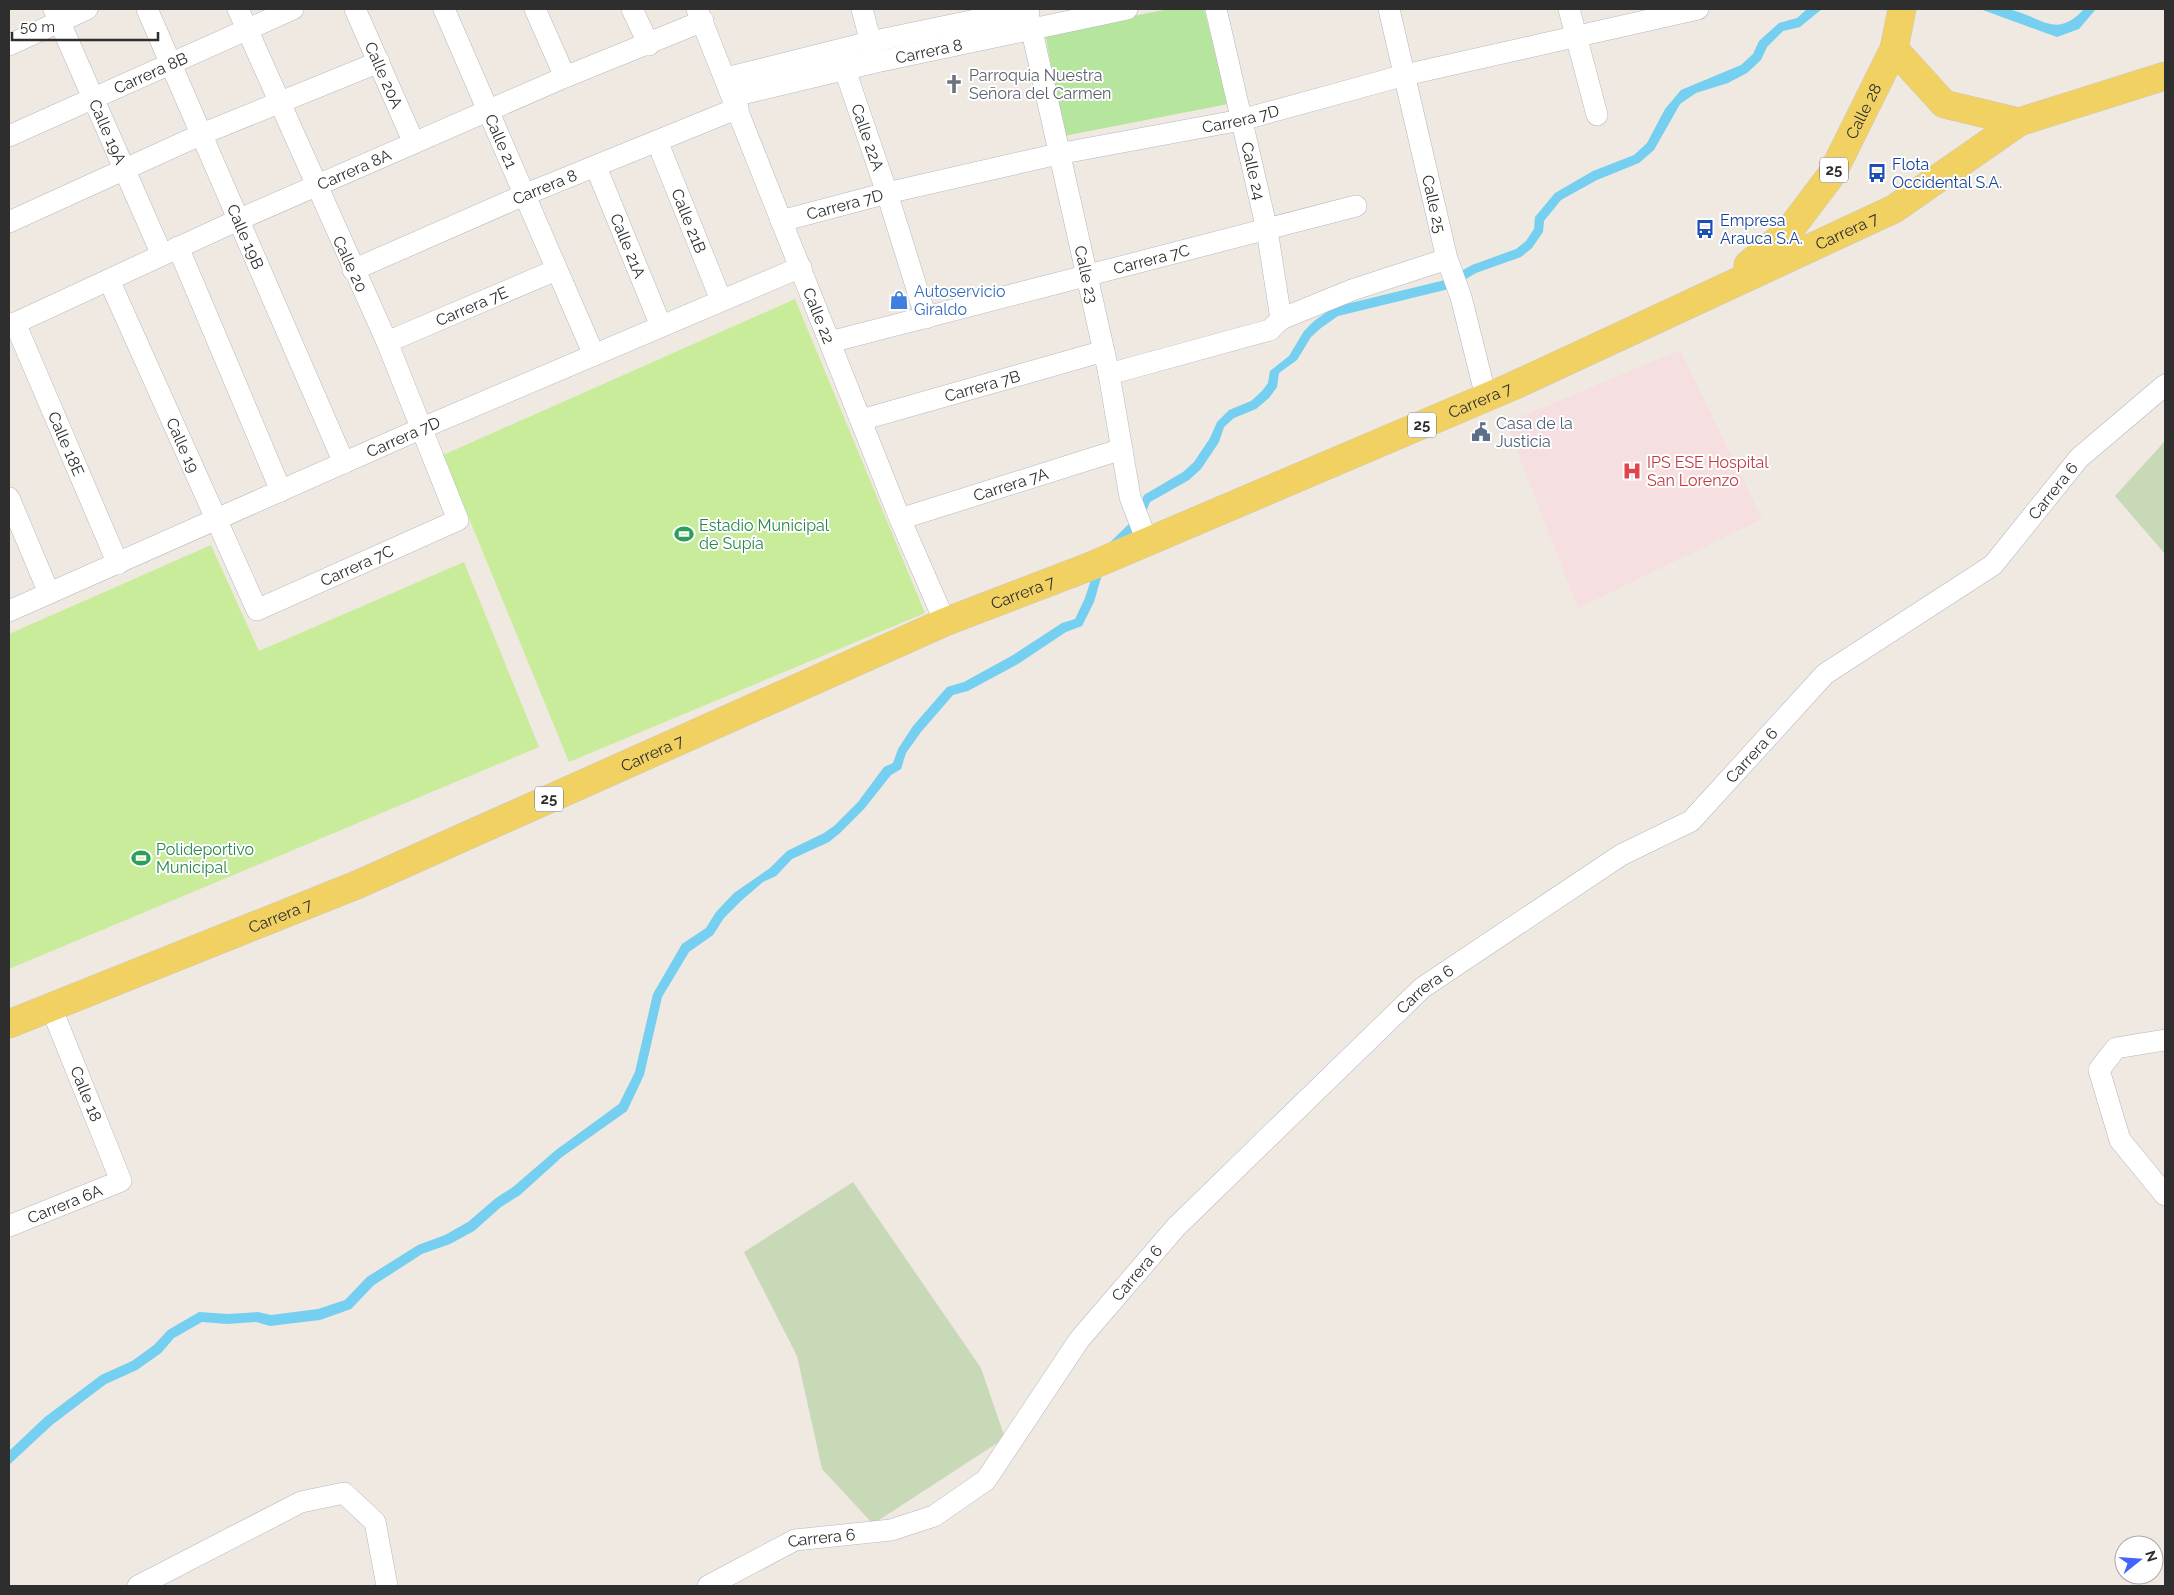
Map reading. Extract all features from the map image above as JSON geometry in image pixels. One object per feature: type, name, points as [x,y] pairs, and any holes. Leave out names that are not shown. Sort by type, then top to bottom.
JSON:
[{"type":"main road","name":"Calle 28","points":[[1720,288],[1790,231],[1832,174],[1894,48],[1901,14]]},
{"type":"main road","points":[[1894,48],[1944,104],[2019,122]]},
{"type":"main road","name":"Carrera 7","points":[[9,1024],[360,884],[945,622],[1120,553],[1144,535],[1486,398],[1894,209],[2019,122],[2165,76]]},
{"type":"street","points":[[9,45],[57,15],[87,9]]},
{"type":"street","name":"Calle 19B","points":[[147,9],[240,218],[344,463]]},
{"type":"street","name":"Calle 20","points":[[238,9],[315,186],[387,342],[420,429],[458,520]]},
{"type":"street","name":"Carrera 8B","points":[[9,136],[293,9]]},
{"type":"street","name":"Calle 20A","points":[[355,9],[414,143]]},
{"type":"street","name":"Calle 21","points":[[444,9],[594,355]]},
{"type":"street","points":[[535,9],[565,77]]},
{"type":"street","points":[[632,9],[648,44]]},
{"type":"street","points":[[862,9],[873,52]]},
{"type":"street","name":"Carrera 8","points":[[353,270],[524,195],[657,141],[732,94],[873,52],[1029,14],[1127,9]]},
{"type":"street","name":"Calle 24","points":[[1216,9],[1266,230],[1276,325]]},
{"type":"street","name":"Calle 25","points":[[1389,9],[1448,263],[1461,297],[1486,398]]},
{"type":"street","points":[[1569,9],[1597,115]]},
{"type":"street","name":"Carrera 7D","points":[[781,221],[887,193],[1058,154],[1241,120],[1405,75],[1575,35],[1698,9]]},
{"type":"street","name":"Calle 23","points":[[1029,14],[1058,154],[1109,374],[1130,497],[1144,535]]},
{"type":"street","name":"Calle 19A","points":[[57,15],[124,171],[170,251],[281,491]]},
{"type":"street","name":"Carrera 8A","points":[[12,325],[240,218],[565,77],[648,44],[700,15]]},
{"type":"street","name":"Calle 22","points":[[700,15],[900,519],[945,622]]},
{"type":"street","name":"Carrera 8","points":[[732,94],[845,70],[873,52]]},
{"type":"street","points":[[9,222],[202,134],[379,62]]},
{"type":"street","name":"Calle 22A","points":[[845,70],[887,193],[926,318]]},
{"type":"street","name":"Calle 21B","points":[[657,141],[720,300]]},
{"type":"street","name":"Calle 21A","points":[[596,167],[661,326]]},
{"type":"street","name":"Carrera 7C","points":[[830,342],[1356,206]]},
{"type":"street","points":[[1109,374],[1276,325],[1352,290],[1448,263]]},
{"type":"street","name":"Carrera 7D","points":[[9,611],[420,429],[801,267]]},
{"type":"street","name":"Carrera 7E","points":[[387,342],[556,270]]},
{"type":"street","name":"Calle 19","points":[[109,280],[257,610]]},
{"type":"street","name":"Calle 18E","points":[[12,325],[118,564]]},
{"type":"street","name":"Carrera 7B","points":[[861,420],[1104,351]]},
{"type":"street","name":"Carrera 6","points":[[708,1586],[795,1540],[891,1530],[934,1516],[986,1480],[1078,1340],[1176,1227],[1422,988],[1622,855],[1691,821],[1825,674],[1993,565],[2079,458],[2165,385]]},
{"type":"street","name":"Carrera 7A","points":[[900,519],[1122,448]]},
{"type":"street","points":[[9,498],[49,593]]},
{"type":"street","name":"Carrera 7C","points":[[257,610],[458,520]]},
{"type":"street","name":"Calle 18","points":[[51,1007],[121,1181]]},
{"type":"street","points":[[2165,1040],[2116,1048],[2099,1070],[2120,1140],[2165,1195]]},
{"type":"street","name":"Carrera 6A","points":[[9,1226],[121,1181]]},
{"type":"street","points":[[138,1586],[301,1502],[344,1493],[375,1522],[387,1586]]},
{"type":"shaded area","name":"IPS ESE Hospital San Lorenzo","points":[[1680,350],[1762,519],[1578,608],[1506,423]]},
{"type":"green space","points":[[1169,9],[1204,9],[1228,104],[1064,136],[1045,33]]},
{"type":"green space","name":"Estadio Municipal de Supía","points":[[795,299],[925,613],[569,762],[443,455]]},
{"type":"green space","points":[[2165,441],[2165,554],[2115,496]]},
{"type":"green space","name":"Polideportivo Municipal","points":[[211,545],[259,651],[464,562],[539,747],[9,969],[9,634]]},
{"type":"green space","points":[[853,1182],[981,1368],[1005,1438],[873,1524],[822,1469],[797,1356],[744,1252]]},
{"type":"water","points":[[1807,9],[1822,9],[1800,27],[1783,31],[1767,47],[1761,60],[1747,73],[1728,83],[1696,93],[1680,104],[1654,150],[1639,163],[1597,180],[1561,200],[1544,221],[1543,232],[1532,248],[1521,257],[1476,273],[1449,289],[1338,316],[1311,337],[1297,360],[1279,373],[1277,387],[1269,398],[1256,409],[1234,418],[1224,427],[1219,442],[1201,469],[1189,480],[1150,502],[1140,526],[1103,571],[1094,602],[1082,626],[1066,632],[1018,664],[968,691],[953,695],[921,732],[906,753],[901,769],[891,775],[864,809],[840,833],[829,842],[792,859],[776,876],[763,882],[741,901],[724,918],[713,935],[689,952],[662,997],[644,1075],[627,1111],[562,1157],[520,1195],[501,1207],[474,1231],[450,1244],[422,1254],[374,1285],[351,1309],[320,1320],[270,1326],[256,1322],[227,1324],[202,1322],[174,1338],[161,1353],[137,1370],[106,1384],[52,1425],[9,1465],[9,1451],[45,1417],[101,1375],[132,1361],[154,1345],[168,1330],[199,1312],[228,1314],[258,1312],[271,1315],[318,1309],[345,1300],[367,1277],[418,1245],[445,1235],[468,1222],[556,1150],[619,1104],[635,1072],[653,994],[682,944],[706,928],[716,912],[734,893],[770,868],[787,851],[834,826],[858,802],[884,767],[893,763],[898,749],[913,726],[947,687],[964,682],[1013,655],[1062,623],[1075,619],[1085,598],[1100,552],[1135,518],[1144,495],[1183,472],[1194,462],[1210,438],[1217,422],[1229,410],[1251,401],[1262,391],[1268,383],[1270,371],[1289,356],[1304,331],[1314,321],[1334,307],[1445,280],[1472,265],[1516,249],[1526,241],[1534,229],[1535,217],[1555,193],[1593,171],[1634,155],[1647,143],[1665,109],[1681,90],[1741,65],[1753,54],[1759,41],[1779,23],[1797,18]]},
{"type":"water","points":[[1980,9],[2007,9],[2056,25],[2074,18],[2084,9],[2096,9],[2079,29],[2057,37]]},
{"type":"place","name":"Parroquia Nuestra Señora del Carmen","points":[[954,84]]},
{"type":"place","name":"Flota Occidental S.A.","points":[[1877,173]]},
{"type":"place","name":"Empresa Arauca S.A.","points":[[1705,229]]},
{"type":"place","name":"Autoservicio Giraldo","points":[[899,300]]},
{"type":"place","name":"Casa de la Justicia","points":[[1481,432]]},
{"type":"place","name":"IPS ESE Hospital San Lorenzo","points":[[1632,471]]},
{"type":"place","name":"Estadio Municipal de Supía","points":[[684,534]]},
{"type":"place","name":"Polideportivo Municipal","points":[[141,858]]}]
